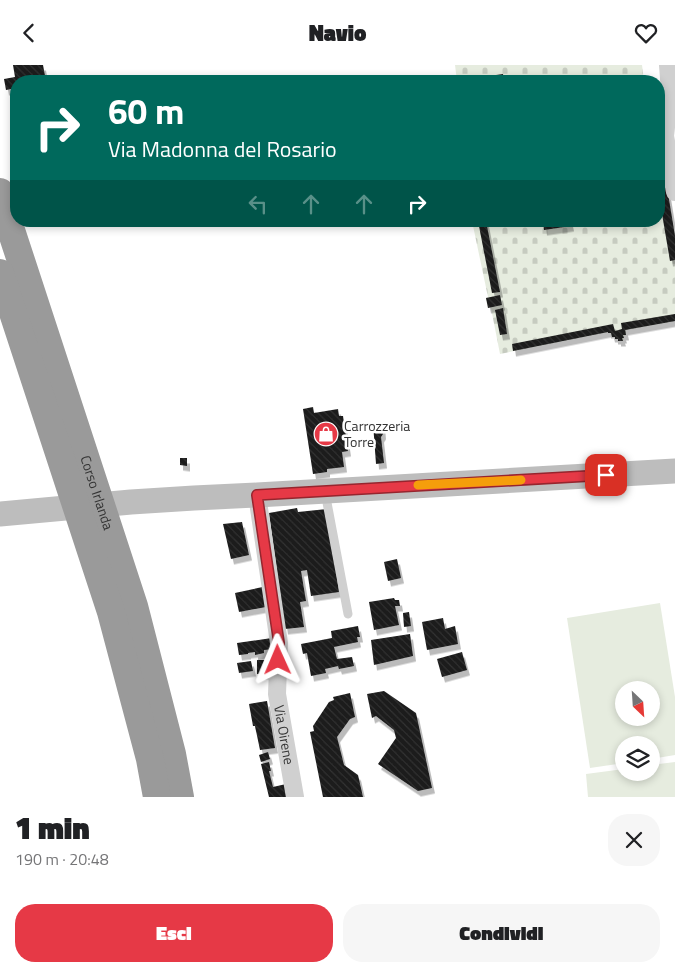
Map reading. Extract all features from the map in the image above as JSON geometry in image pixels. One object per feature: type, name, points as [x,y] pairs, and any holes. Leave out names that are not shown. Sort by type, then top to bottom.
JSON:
[{"type":"highway","name":"Corso Irlanda","points":[[0,192],[134,606],[172,754],[180,797]]},
{"type":"highway","name":"Corso Irlanda","points":[[0,273],[111,612],[150,759],[157,797]]},
{"type":"street","points":[[668,65],[670,92],[665,136],[675,192]]},
{"type":"street","points":[[0,514],[140,501],[675,471]]},
{"type":"street","name":"Via Oirene","points":[[257,495],[279,643],[277,694],[295,797]]},
{"type":"lane","points":[[325,490],[348,614]]},
{"type":"green space","points":[[455,65],[642,65],[643,75],[456,75]]},
{"type":"green space","points":[[665,179],[675,236],[675,321],[626,330],[623,341],[618,341],[608,332],[500,354],[491,308],[488,308],[486,298],[488,297],[473,227],[665,227]]},
{"type":"green space","points":[[660,603],[675,697],[675,755],[660,758],[660,736],[615,736],[615,764],[590,768],[567,618]]},
{"type":"green space","points":[[675,762],[675,797],[588,797],[586,774],[615,770],[615,781],[660,781],[660,764]]},
{"type":"building","points":[[13,65],[43,65],[45,75],[15,75]]},
{"type":"building","points":[[10,78],[10,89],[6,90],[4,79]]},
{"type":"building","points":[[665,175],[675,236],[675,260],[670,261],[664,227]]},
{"type":"building","points":[[479,227],[487,227],[500,292],[492,293]]},
{"type":"building","points":[[544,227],[564,227],[544,230]]},
{"type":"building","points":[[500,295],[502,305],[488,308],[486,298]]},
{"type":"building","points":[[503,308],[507,334],[500,335],[495,310]]},
{"type":"building","points":[[675,314],[675,321],[625,330],[626,335],[623,335],[623,341],[618,341],[608,332],[513,351],[512,344],[613,324],[615,331],[622,329],[621,323]]},
{"type":"building","name":"Carrozzeria Torre","points":[[313,407],[314,413],[338,409],[339,416],[343,416],[348,451],[342,452],[344,467],[327,469],[327,472],[313,474],[303,409]]},
{"type":"building","points":[[382,422],[383,434],[381,437],[384,463],[376,464],[373,423]]},
{"type":"building","points":[[180,458],[187,458],[187,466],[180,465]]},
{"type":"building","points":[[297,508],[298,512],[327,509],[339,592],[311,596],[307,570],[301,571],[306,601],[300,602],[304,627],[285,629],[269,513]]},
{"type":"building","points":[[242,522],[249,555],[231,559],[223,524]]},
{"type":"building","points":[[397,559],[401,578],[388,581],[384,562]]},
{"type":"building","points":[[267,586],[271,606],[239,612],[235,593]]},
{"type":"building","points":[[394,598],[399,600],[400,606],[395,606],[399,625],[374,630],[369,602]]},
{"type":"building","points":[[409,612],[411,626],[404,627],[403,613]]},
{"type":"building","points":[[443,618],[445,629],[455,626],[458,644],[427,650],[422,622]]},
{"type":"building","points":[[358,626],[360,637],[357,637],[358,642],[334,647],[337,659],[352,657],[354,666],[339,669],[338,666],[325,669],[326,673],[311,676],[307,653],[303,654],[301,644],[332,638],[331,631]]},
{"type":"building","points":[[410,634],[413,656],[374,665],[371,640]]},
{"type":"building","points":[[272,638],[273,649],[264,650],[264,653],[255,655],[255,652],[239,655],[237,643]]},
{"type":"building","points":[[462,652],[467,670],[442,677],[437,659]]},
{"type":"building","points":[[257,660],[269,660],[269,674],[257,674]]},
{"type":"building","points":[[251,661],[253,671],[239,673],[237,663]]},
{"type":"building","points":[[384,691],[416,713],[432,788],[418,791],[378,764],[396,738],[394,730],[376,716],[372,718],[367,694]]},
{"type":"building","points":[[350,693],[355,717],[350,719],[337,737],[344,765],[358,775],[363,797],[323,797],[310,732],[314,731],[313,726],[329,702],[334,700],[333,697]]},
{"type":"building","points":[[267,701],[275,748],[260,750],[249,704]]},
{"type":"building","points":[[268,752],[270,759],[261,762],[259,755]]},
{"type":"building","points":[[269,762],[273,787],[286,784],[289,797],[269,797],[261,764]]},
{"type":"slow traffic","points":[[418,485],[521,480]]},
{"type":"place","name":"Carrozzeria Torre","points":[[326,434]]},
{"type":"route","points":[[278,660],[279,643],[257,495],[606,475]]}]
